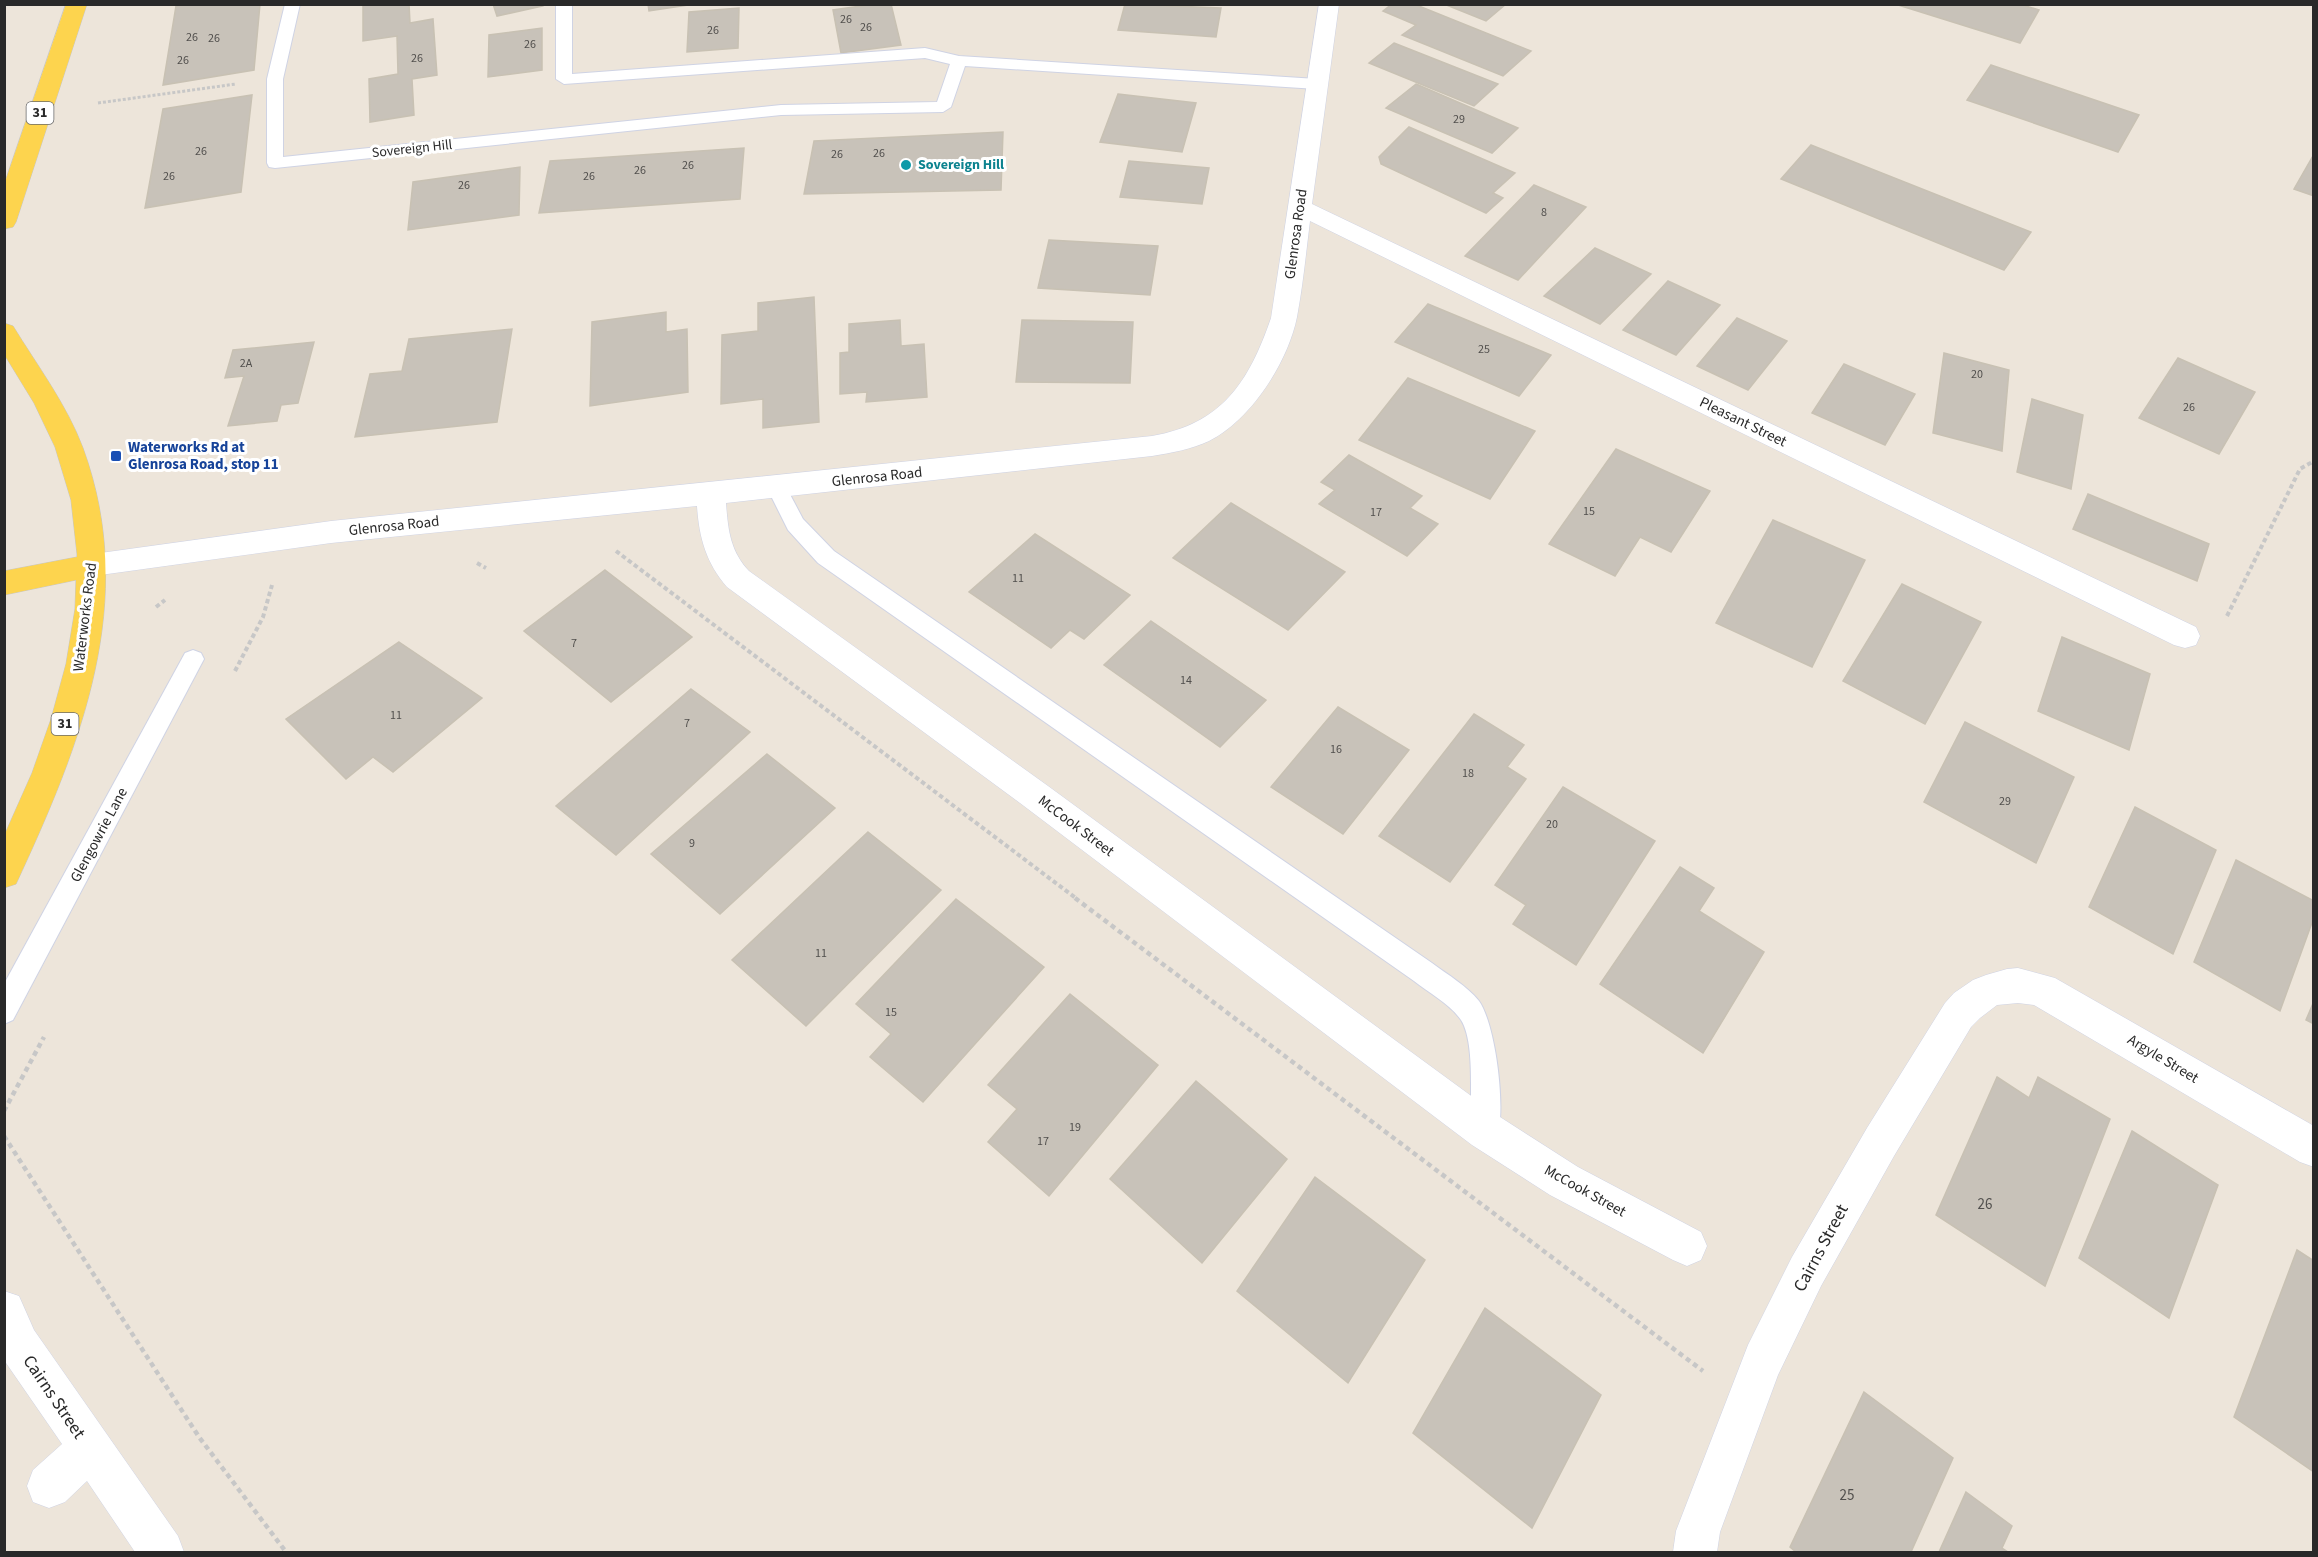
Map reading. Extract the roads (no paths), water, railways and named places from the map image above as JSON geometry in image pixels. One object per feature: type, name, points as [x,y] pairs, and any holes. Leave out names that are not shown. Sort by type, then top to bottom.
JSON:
[{"type":"main road","name":"31","points":[[4,222],[77,4]]},
{"type":"main road","name":"Waterworks Road","points":[[4,332],[69,446],[79,476],[86,509],[93,565],[84,648],[73,699],[54,760],[4,873]]},
{"type":"main road","points":[[4,583],[93,565]]},
{"type":"street","name":"Glenrosa Road","points":[[93,565],[182,550],[283,537],[777,488],[1152,446],[1179,441],[1202,433],[1228,414],[1244,396],[1277,341],[1286,306],[1329,4]]},
{"type":"street","name":"Pleasant Street","points":[[1300,207],[2185,636]]},
{"type":"street","name":"McCook Street","points":[[711,494],[715,542],[726,567],[738,579],[1036,796],[1486,1131],[1564,1180],[1687,1246]]},
{"type":"street","name":"Argyle Street","points":[[2007,985],[2018,984],[2034,987],[2059,998],[2313,1148]]},
{"type":"street","name":"Cairns Street","points":[[1695,1552],[1698,1531],[1746,1403],[1785,1316],[1836,1220],[1958,1015],[1980,994],[1989,989],[2007,985]]},
{"type":"street","name":"Cairns Street","points":[[9,1330],[162,1552]]},
{"type":"street","name":"Cairns Street","points":[[49,1486],[89,1449]]},
{"type":"lane","name":"Sovereign Hill","points":[[293,4],[275,79],[275,163],[781,110],[943,107],[959,61]]},
{"type":"lane","points":[[564,4],[564,79],[926,53],[959,61],[1317,84]]},
{"type":"lane","points":[[777,488],[795,524],[826,557],[1413,965],[1469,1010],[1480,1034],[1486,1131]]},
{"type":"lane","name":"Glengowrie Lane","points":[[4,1011],[193,659]]},
{"type":"place","name":"Sovereign Hill","points":[[906,165]]},
{"type":"place","name":"Waterworks Rd at Glenrosa Road, stop 11","points":[[116,456]]}]
